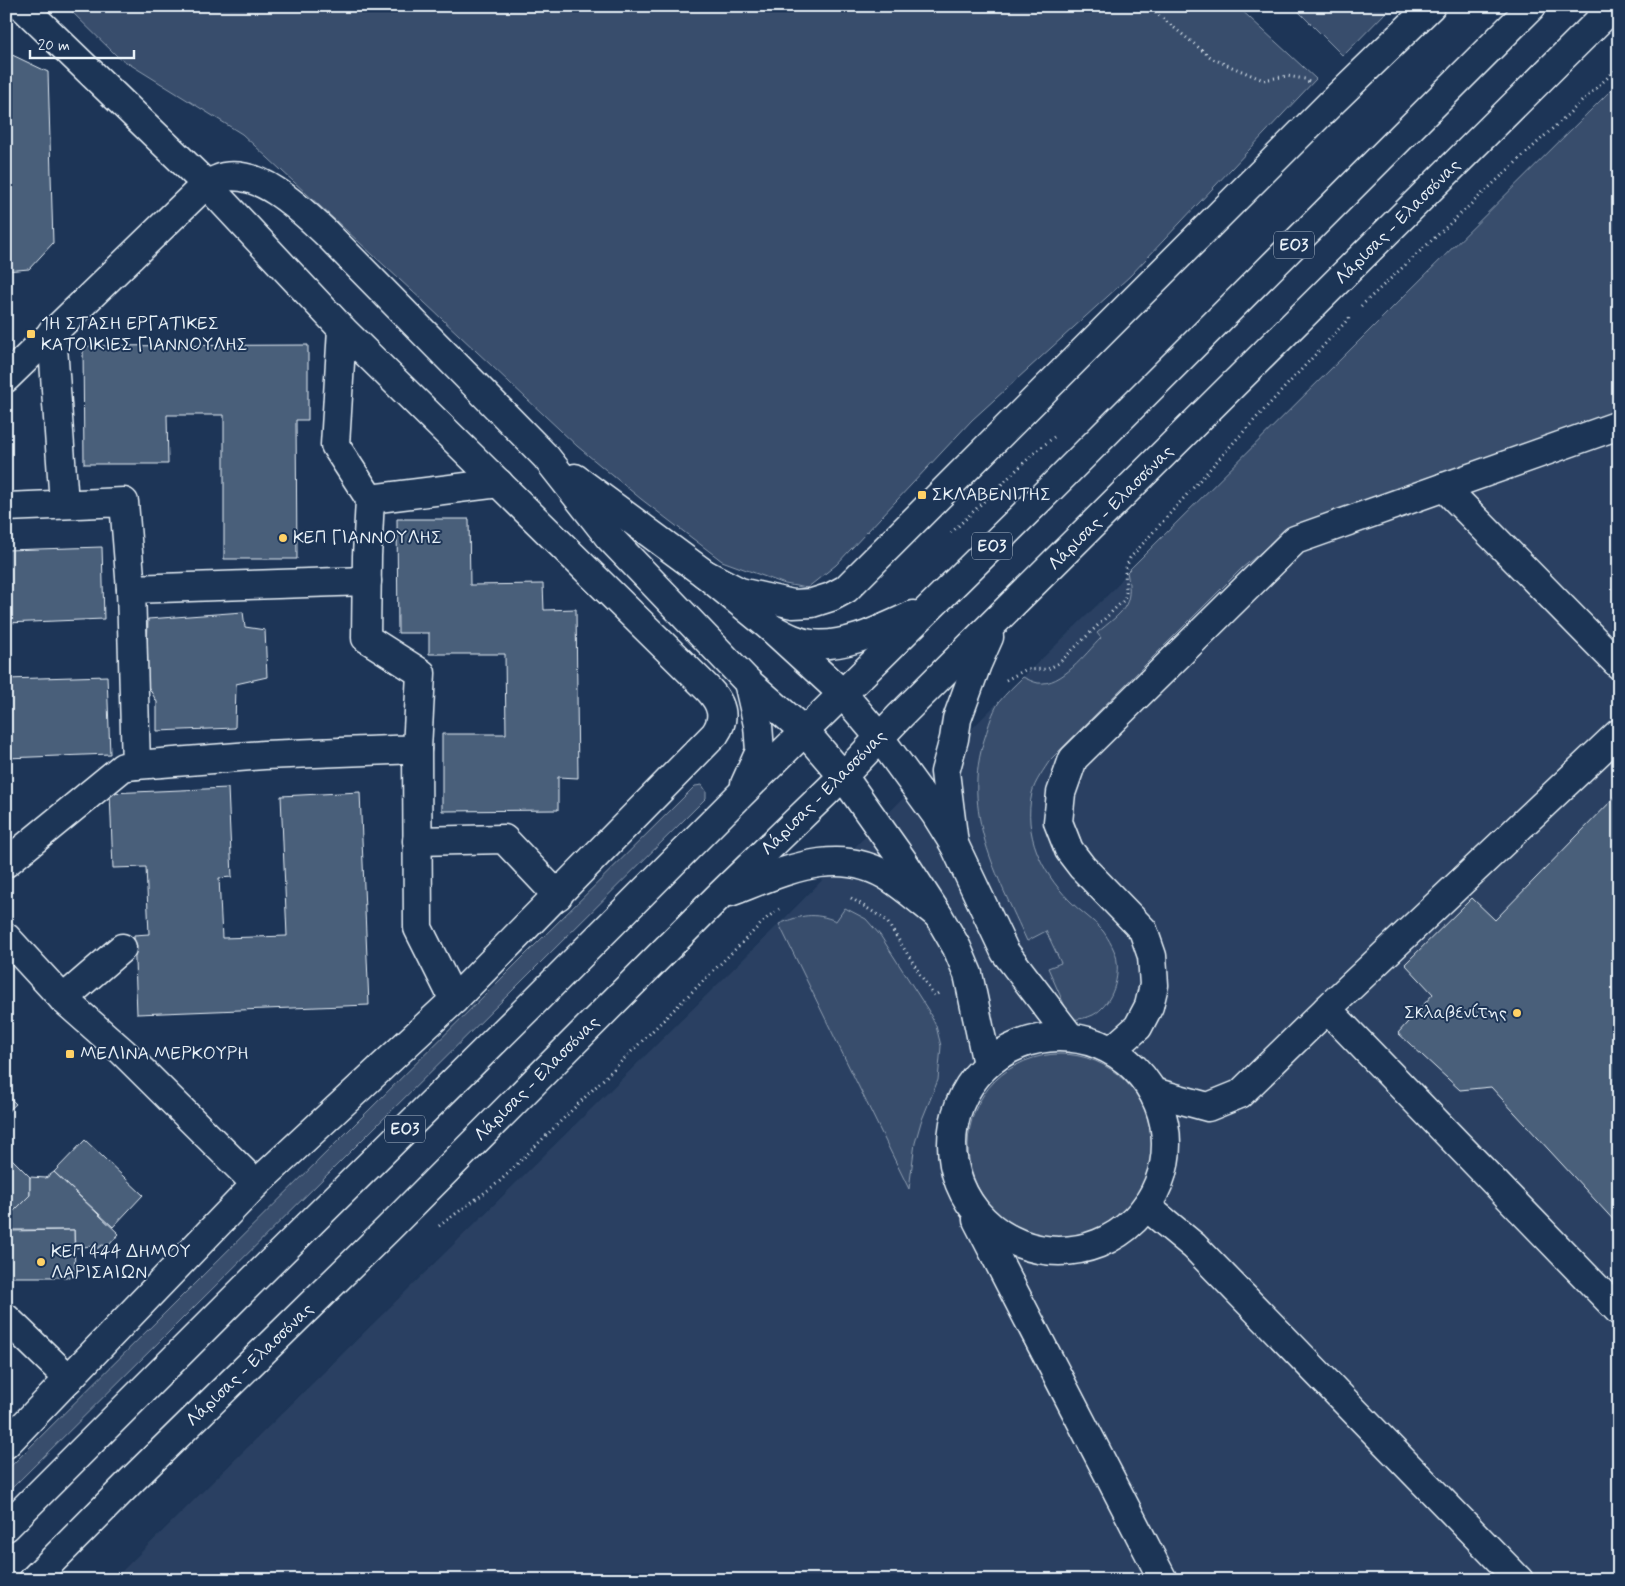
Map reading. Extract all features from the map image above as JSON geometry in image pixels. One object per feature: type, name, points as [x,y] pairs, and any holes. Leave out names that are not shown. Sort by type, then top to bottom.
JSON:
[{"type":"main road","points":[[6,1444],[256,1184],[454,1000],[558,896],[714,734],[721,722],[721,708],[709,690],[342,329],[206,184],[22,6]]},
{"type":"main road","name":"ΕΟ3","points":[[6,1527],[530,1007],[740,795],[929,609],[1532,6]]},
{"type":"main road","name":"Λάρισας - Ελασσόνας","points":[[33,1580],[133,1479],[388,1229],[719,896],[843,776],[900,716],[1614,6]]},
{"type":"main road","points":[[705,574],[740,592],[793,604],[812,603],[831,598],[846,589],[1424,9]]},
{"type":"main road","points":[[6,378],[206,184],[225,177],[242,177],[254,180],[270,188],[293,203],[326,233],[546,457],[609,537],[748,682],[805,732],[843,776],[903,861],[957,948],[968,974],[987,1064]]},
{"type":"main road","points":[[342,329],[335,445],[370,499],[366,638],[421,673],[417,750],[418,928],[454,1000]]},
{"type":"main road","points":[[52,332],[64,504]]},
{"type":"main road","points":[[1112,1050],[1138,1027],[1150,1006],[1154,985],[1152,956],[1143,930],[1082,867],[1069,850],[1058,822],[1061,793],[1073,759],[1295,540],[1619,425]]},
{"type":"main road","points":[[546,457],[705,574],[772,628],[843,694],[880,738],[926,801],[954,844],[1005,952],[1070,1037]]},
{"type":"main road","points":[[370,499],[499,483]]},
{"type":"main road","points":[[1444,487],[1619,665]]},
{"type":"main road","points":[[6,507],[124,502],[131,589],[136,765]]},
{"type":"main road","points":[[131,589],[367,581]]},
{"type":"main road","points":[[772,628],[790,638],[811,644],[836,643],[864,636],[929,609]]},
{"type":"main road","points":[[954,844],[945,772],[957,719],[976,664],[995,623]]},
{"type":"main road","points":[[740,795],[760,751],[758,725],[748,682]]},
{"type":"main road","points":[[1153,1092],[1208,1107],[1240,1094],[1327,1009],[1619,733]]},
{"type":"main road","points":[[6,863],[123,767],[264,755],[417,750]]},
{"type":"main road","points":[[417,841],[504,839],[558,896]]},
{"type":"main road","points":[[719,896],[785,871],[816,862],[840,862],[866,866],[891,878],[938,915]]},
{"type":"main road","points":[[6,937],[62,999],[123,1052],[256,1184]]},
{"type":"main road","points":[[62,999],[122,948]]},
{"type":"main road","points":[[1327,1009],[1619,1311]]},
{"type":"main road","points":[[965,1196],[975,1212],[988,1225],[1019,1244],[1054,1252],[1080,1250],[1106,1241],[1136,1220],[1155,1194],[1161,1180],[1167,1151],[1164,1120],[1153,1092],[1135,1068],[1112,1050],[1099,1044],[1070,1037],[1040,1038],[1012,1047],[987,1064],[975,1077],[965,1092],[958,1109],[953,1126],[952,1144],[958,1180],[965,1196],[1163,1580]]},
{"type":"main road","points":[[1147,1206],[1200,1253],[1519,1580]]},
{"type":"main road","points":[[6,1318],[69,1379]]},
{"type":"path","points":[[1147,6],[1213,60],[1263,80],[1287,76],[1305,79],[1333,101]]},
{"type":"path","points":[[1000,685],[1005,680],[1025,670],[1048,669],[1059,663],[1124,600],[1126,592],[1125,570],[1130,558],[1235,441],[1348,320],[1619,67]]},
{"type":"path","points":[[843,896],[852,898],[886,920],[934,996],[968,974]]},
{"type":"path","points":[[433,1230],[499,1182],[768,917],[782,906]]},
{"type":"shaded area","points":[[66,6],[1237,6],[1316,79],[1130,276],[972,420],[836,565],[807,588],[785,584],[722,561],[641,499],[577,446],[242,134],[118,57]]},
{"type":"shaded area","points":[[1293,6],[1392,6],[1343,56]]},
{"type":"shaded area","points":[[1619,82],[1619,1580],[113,1580],[779,924],[1023,677],[1116,587],[1127,572]]},
{"type":"shaded area","points":[[1619,82],[1619,414],[1285,534],[1241,569],[1050,760],[1037,780],[1032,793],[1030,823],[1032,837],[1050,877],[1073,904],[1103,931],[1117,958],[1117,977],[1105,1005],[1091,1016],[1071,1020],[1048,968],[1061,963],[1046,931],[1027,941],[994,867],[979,817],[978,765],[991,719],[999,702],[1023,677],[1038,683],[1047,683],[1073,668],[1101,638],[1097,633],[1124,608],[1129,594],[1127,572]]},
{"type":"shaded area","points":[[702,785],[706,791],[706,798],[6,1494],[6,1471],[695,786]]},
{"type":"shaded area","points":[[845,908],[866,919],[880,935],[928,1010],[936,1026],[941,1046],[938,1080],[921,1122],[915,1143],[909,1189],[779,924],[794,918],[808,916],[821,916],[836,921]]},
{"type":"shaded area","points":[[1060,1054],[1078,1056],[1095,1061],[1125,1081],[1145,1111],[1150,1128],[1152,1146],[1150,1164],[1145,1181],[1125,1211],[1095,1231],[1078,1236],[1060,1238],[1042,1236],[1025,1231],[995,1211],[975,1181],[970,1164],[968,1146],[970,1128],[975,1111],[995,1081],[1025,1061],[1042,1056]]},
{"type":"building","points":[[6,52],[48,72],[53,243],[29,269],[6,271]]},
{"type":"building","points":[[308,345],[308,420],[296,420],[297,559],[224,559],[224,415],[167,415],[168,464],[84,464],[83,346]]},
{"type":"building","points":[[397,519],[469,519],[470,585],[543,584],[544,610],[576,609],[578,778],[558,777],[558,810],[442,811],[442,734],[506,734],[505,654],[429,654],[429,633],[398,633]]},
{"type":"building","points":[[102,547],[104,619],[6,623],[6,550]]},
{"type":"building","points":[[243,612],[245,627],[265,630],[267,677],[236,684],[235,728],[157,731],[157,702],[146,683],[148,619]]},
{"type":"building","points":[[107,676],[110,754],[6,758],[6,679]]},
{"type":"building","points":[[228,788],[232,877],[219,878],[222,938],[287,936],[281,796],[360,792],[369,1005],[137,1014],[134,935],[149,934],[146,867],[113,868],[110,793]]},
{"type":"building","name":"Σκλαβενίτης","points":[[1619,793],[1619,1226],[1491,1087],[1460,1090],[1398,1033],[1433,994],[1405,964],[1472,898],[1495,920]]},
{"type":"building","points":[[6,1094],[16,1104],[6,1113]]},
{"type":"building","points":[[85,1140],[143,1195],[113,1227],[54,1172]]},
{"type":"building","points":[[6,1153],[30,1177],[30,1195],[6,1219]]},
{"type":"building","points":[[54,1172],[119,1234],[108,1246],[102,1245],[97,1249],[91,1246],[75,1248],[74,1230],[6,1230],[6,1219],[30,1195],[30,1177],[46,1178]]},
{"type":"building","name":"ΚΕΠ 444 ΔΗΜΟΥ ΛΑΡΙΣΑΙΩΝ","points":[[74,1230],[75,1277],[8,1277],[7,1231]]},
{"type":"place","name":"1Η ΣΤΑΣΗ ΕΡΓΑΤΙΚΕΣ ΚΑΤΟΙΚΙΕΣ ΓΙΑΝΝΟΥΛΗΣ","points":[[31,334]]},
{"type":"place","name":"ΣΚΛΑΒΕΝΙΤΗΣ","points":[[922,495]]},
{"type":"place","name":"ΚΕΠ ΓΙΑΝΝΟΥΛΗΣ","points":[[283,538]]},
{"type":"place","name":"Σκλαβενίτης","points":[[1517,1013]]},
{"type":"place","name":"ΜΕΛΙΝΑ ΜΕΡΚΟΥΡΗ","points":[[70,1054]]},
{"type":"place","name":"ΚΕΠ 444 ΔΗΜΟΥ ΛΑΡΙΣΑΙΩΝ","points":[[41,1262]]}]
